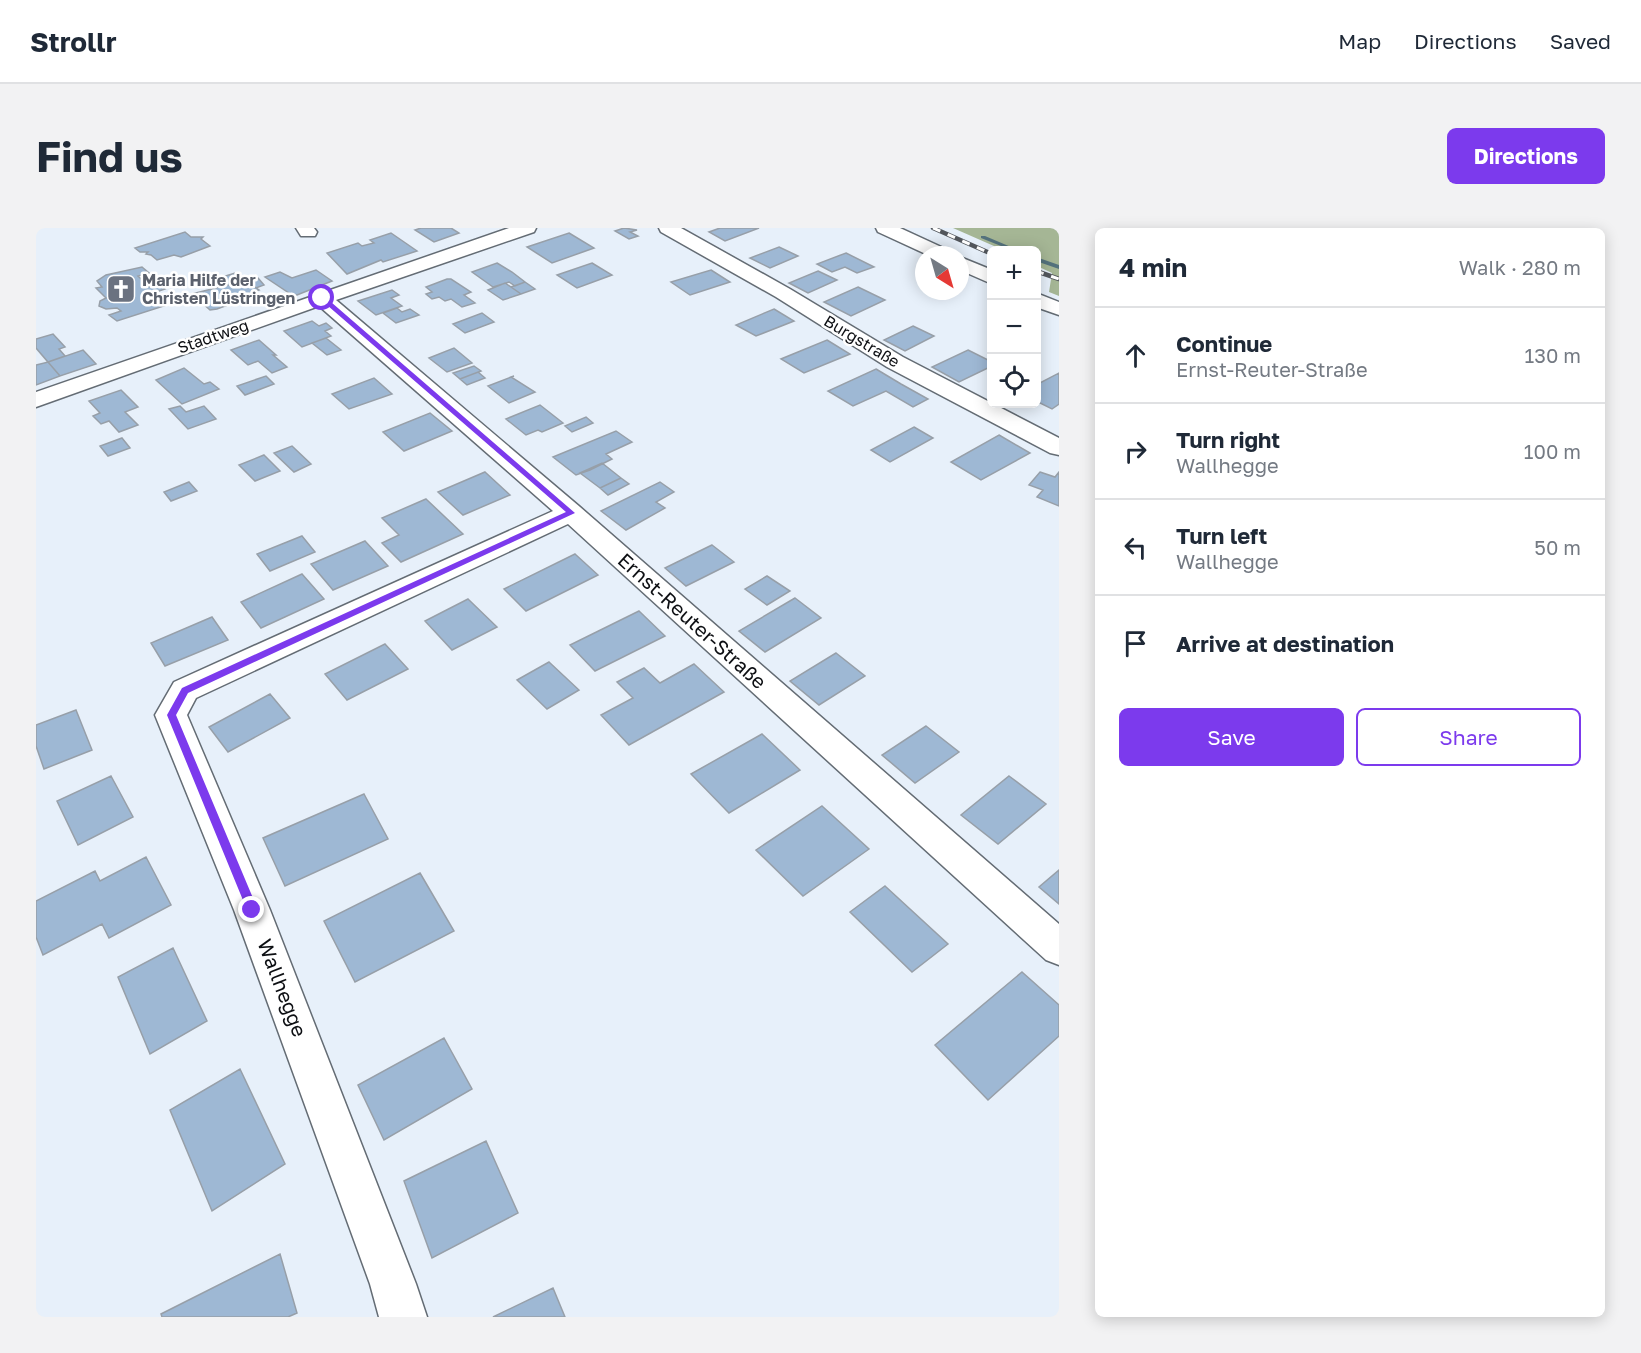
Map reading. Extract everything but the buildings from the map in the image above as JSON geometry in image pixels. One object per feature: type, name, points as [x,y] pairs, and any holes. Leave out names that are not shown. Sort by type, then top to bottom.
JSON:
[{"type":"street","name":"Stadtweg","points":[[36,400],[527,228]]},
{"type":"street","name":"Burgstraße","points":[[668,228],[783,293],[895,362],[1059,448]]},
{"type":"street","points":[[885,228],[923,246]]},
{"type":"street","points":[[969,267],[987,276]]},
{"type":"street","name":"Ernst-Reuter-Straße","points":[[322,298],[571,513],[1059,948]]},
{"type":"street","points":[[1038,300],[1059,309]]},
{"type":"street","name":"Wallhegge","points":[[403,1317],[393,1284],[252,910],[171,715],[185,690],[571,513]]},
{"type":"green space","points":[[953,228],[1059,228],[1059,296],[1049,292],[1052,273],[1041,268],[1041,246],[994,246]]},
{"type":"waterway","points":[[983,237],[1005,246]]},
{"type":"waterway","points":[[1041,261],[1059,267]]},
{"type":"railway","points":[[933,228],[987,252]]},
{"type":"railway","points":[[1041,273],[1059,279]]},
{"type":"place","name":"Maria Hilfe der Christen Lüstringen","points":[[121,289]]},
{"type":"route","points":[[252,910],[171,715],[185,690],[571,513],[322,298]]}]
